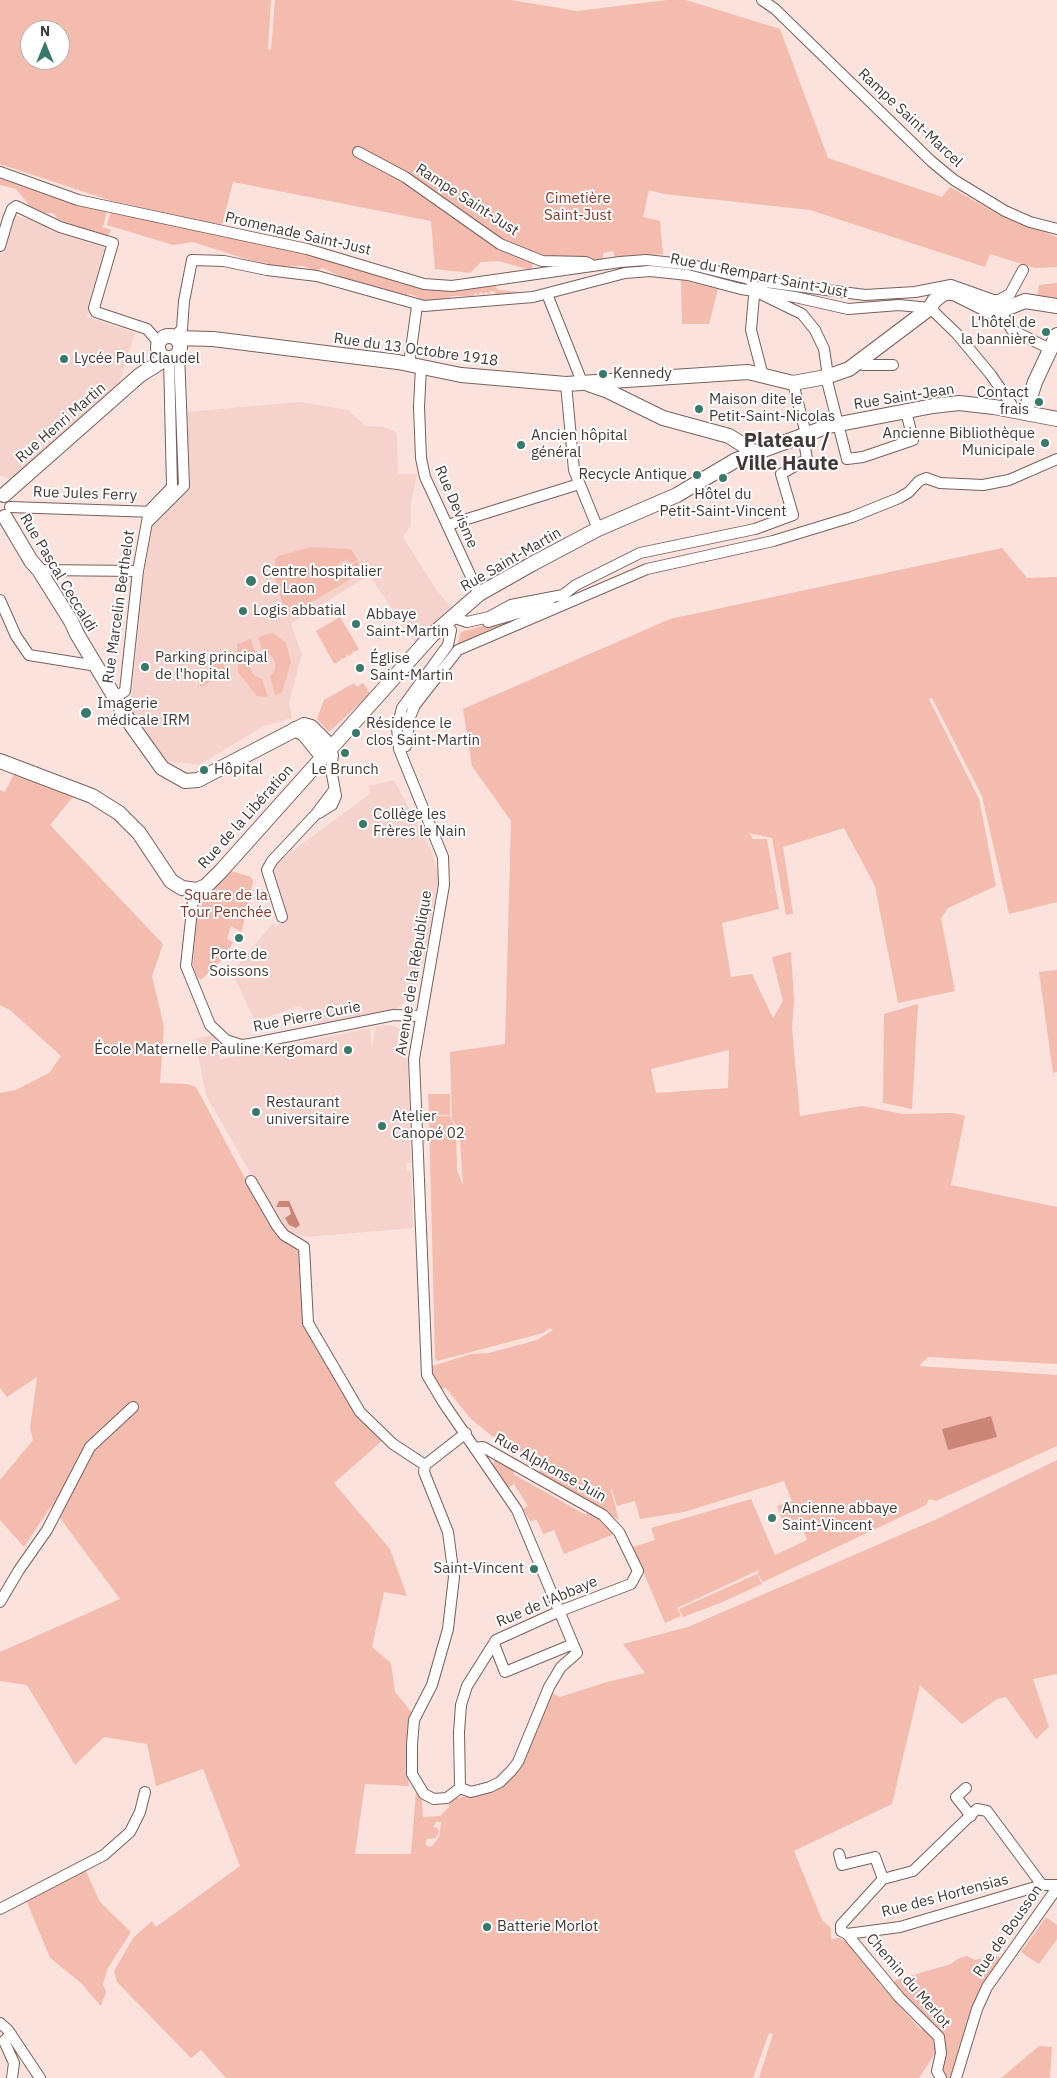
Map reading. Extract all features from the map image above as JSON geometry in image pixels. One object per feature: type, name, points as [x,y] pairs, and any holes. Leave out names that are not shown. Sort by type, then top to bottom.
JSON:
[{"type":"street","name":"Rampe Saint-Marcel","points":[[762,0],[775,9],[931,161],[954,180],[1005,212],[1030,222],[1057,229]]},
{"type":"street","name":"Rampe Saint-Just","points":[[358,152],[405,177],[500,244],[542,260],[586,262],[592,266]]},
{"type":"street","name":"Promenade Saint-Just","points":[[0,172],[78,200],[307,249],[424,284],[460,285],[634,261],[678,263],[749,279],[754,282],[758,294]]},
{"type":"street","points":[[0,246],[10,214],[16,206],[60,227],[113,243],[94,308],[96,312],[147,329],[159,344],[167,336],[174,349]]},
{"type":"street","name":"Rue du Rempart Saint-Just","points":[[174,349],[182,329],[184,301],[192,260],[224,261],[266,270],[317,276],[416,306],[521,299],[642,270],[688,275],[758,294],[848,309],[899,305],[930,308]]},
{"type":"street","points":[[763,376],[751,330],[758,294],[762,284],[770,281],[856,295],[915,292],[951,285],[993,300],[999,300],[1010,294],[1023,270]]},
{"type":"street","points":[[547,294],[582,382],[748,372],[793,383],[850,369],[930,308],[938,297],[948,292],[958,295],[986,310],[1000,311],[1025,301],[1057,306]]},
{"type":"street","points":[[758,294],[802,314],[815,330],[824,349],[827,376],[837,424],[847,459],[863,457],[913,440],[906,411]]},
{"type":"street","name":"Rue Devisme","points":[[416,306],[415,365],[421,458],[425,476],[479,594]]},
{"type":"street","points":[[930,308],[958,334],[1020,412],[1057,335]]},
{"type":"street","points":[[1000,311],[1012,330],[1050,349]]},
{"type":"street","name":"Rue du 13 Octobre 1918","points":[[174,349],[205,338],[415,365],[461,375],[566,384],[582,382],[608,391],[663,418],[733,438],[754,452]]},
{"type":"street","name":"Rue Henri Martin","points":[[140,376],[159,344]]},
{"type":"street","name":"Rue Henri Martin","points":[[4,506],[140,376],[174,349]]},
{"type":"street","name":"Rue Marcelin Berthelot","points":[[154,512],[184,486],[183,423],[174,349]]},
{"type":"street","name":"Rue Marcelin Berthelot","points":[[174,349],[170,424],[172,488],[147,523],[138,571],[125,691],[116,697],[132,726],[162,768],[185,781],[198,780],[295,729],[304,734],[325,753]]},
{"type":"street","points":[[859,362],[863,365],[893,365]]},
{"type":"street","points":[[448,624],[489,617],[511,605],[563,595],[576,585],[640,553],[755,529],[793,515],[781,474],[807,459],[800,436],[793,383]]},
{"type":"street","points":[[566,384],[574,470],[598,529]]},
{"type":"street","name":"Rue Saint-Jean","points":[[754,452],[837,424],[906,411],[960,404],[1057,419]]},
{"type":"street","points":[[170,424],[183,423]]},
{"type":"street","name":"Rue Saint-Martin","points":[[325,753],[479,594],[598,529],[677,495],[736,460],[754,452]]},
{"type":"street","points":[[398,749],[406,746],[410,716],[416,705],[458,650],[654,567],[773,540],[860,513],[900,498],[926,478],[940,483],[983,485],[1009,480],[1057,459]]},
{"type":"street","points":[[448,525],[579,484]]},
{"type":"street","name":"Rue Jules Ferry","points":[[4,506],[154,512]]},
{"type":"street","name":"Rue Pascal Ceccaldi","points":[[4,506],[31,561],[39,570],[116,697]]},
{"type":"street","points":[[39,570],[138,571]]},
{"type":"street","points":[[0,600],[16,636],[29,655],[97,666]]},
{"type":"street","points":[[448,624],[536,608],[563,606]]},
{"type":"street","name":"Avenue de la République","points":[[448,624],[448,645],[402,708],[397,728],[398,749],[443,857],[444,885],[414,1059],[427,1374],[517,1510],[575,1648]]},
{"type":"street","points":[[282,917],[267,870],[272,861],[316,814],[332,805],[336,796],[331,770],[325,753]]},
{"type":"street","points":[[325,753],[332,755],[331,770]]},
{"type":"street","name":"Rue de la Libération","points":[[194,891],[206,886],[325,753]]},
{"type":"street","points":[[0,761],[92,796],[119,813],[139,833],[171,881],[182,888],[194,891]]},
{"type":"street","name":"Rue Pierre Curie","points":[[194,891],[186,966],[210,1025],[226,1040],[241,1045],[394,1015],[420,1016]]},
{"type":"street","points":[[251,1181],[277,1226],[284,1234],[304,1247],[308,1323],[360,1412],[393,1444],[425,1465]]},
{"type":"street","points":[[0,1602],[19,1570],[47,1530],[90,1447],[133,1407]]},
{"type":"street","points":[[466,1433],[425,1465],[424,1472],[448,1532],[454,1578],[448,1629],[439,1662],[432,1685],[414,1720],[412,1774],[424,1794],[434,1799],[447,1798],[460,1788],[470,1792],[500,1782],[518,1762],[549,1687],[575,1648]]},
{"type":"street","name":"Rue Alphonse Juin","points":[[475,1448],[483,1447],[604,1514],[619,1532],[638,1571]]},
{"type":"street","name":"Rue de l'Abbaye","points":[[460,1788],[461,1704],[467,1686],[494,1644],[502,1636],[560,1611],[631,1584],[636,1578],[638,1571]]},
{"type":"street","points":[[494,1644],[505,1672],[575,1648]]},
{"type":"street","points":[[966,1788],[956,1797],[971,1816]]},
{"type":"street","points":[[0,1909],[104,1854],[130,1832],[140,1812],[145,1792]]},
{"type":"street","points":[[844,1932],[841,1925],[883,1879],[913,1871],[977,1809],[987,1811],[1042,1885]]},
{"type":"street","points":[[839,1854],[842,1866],[875,1857],[883,1879]]},
{"type":"street","name":"Rue des Hortensias","points":[[844,1932],[900,1927],[1042,1885],[1057,1886]]},
{"type":"street","name":"Rue de Bousson","points":[[956,2078],[977,2009],[987,1987],[1057,1886]]},
{"type":"street","name":"Chemin du Merlot","points":[[844,1932],[899,1997],[939,2037],[941,2053],[937,2071],[941,2078]]},
{"type":"street","points":[[0,2023],[11,2034],[40,2078]]},
{"type":"street","points":[[11,2034],[4,2041],[14,2063],[12,2078]]},
{"type":"shaded area","name":"Lycée Paul Claudel","points":[[12,214],[49,227],[49,230],[106,248],[87,317],[135,333],[119,385],[10,479],[0,475],[0,255]]},
{"type":"shaded area","name":"Centre hospitalier de Laon","points":[[299,402],[348,410],[365,426],[385,427],[397,433],[398,474],[417,474],[411,503],[411,525],[403,537],[435,588],[453,610],[416,644],[369,575],[291,624],[302,654],[289,702],[292,718],[262,727],[199,765],[166,761],[130,711],[144,575],[152,525],[188,487],[187,412]]},
{"type":"shaded area","points":[[394,780],[431,850],[439,876],[424,961],[413,981],[415,999],[406,1000],[397,1009],[319,1026],[314,1009],[306,1011],[299,1006],[255,1021],[232,972],[273,923],[275,928],[285,920],[272,872],[275,864],[371,793],[368,786]]},
{"type":"shaded area","points":[[394,1026],[401,1030],[407,1045],[411,1163],[406,1163],[406,1171],[411,1171],[413,1228],[308,1237],[291,1233],[278,1222],[206,1095],[195,1039],[215,1034],[220,1060],[370,1028],[371,1044],[373,1043],[375,1027]]},
{"type":"shaded area","points":[[279,1201],[289,1201],[300,1225],[296,1228],[289,1225],[285,1218],[291,1214],[289,1207],[276,1207]]},
{"type":"shaded area","points":[[991,1416],[997,1437],[948,1450],[942,1429]]},
{"type":"green space","name":"Cimetière Saint-Just","points":[[0,0],[271,0],[268,49],[271,50],[275,0],[511,0],[577,11],[667,0],[686,0],[780,29],[828,158],[942,197],[950,187],[998,214],[1057,237],[1057,267],[1035,268],[990,254],[985,267],[810,210],[664,194],[649,190],[643,217],[660,221],[663,254],[615,258],[613,251],[603,253],[603,260],[534,261],[531,270],[498,261],[481,262],[470,273],[435,269],[431,221],[233,182],[222,225],[112,201],[0,164]]},
{"type":"green space","points":[[0,174],[107,211],[103,227],[111,230],[108,236],[66,224],[53,213],[46,213],[30,206],[16,189],[0,185]]},
{"type":"green space","points":[[111,211],[308,254],[410,286],[431,290],[494,284],[498,290],[519,292],[520,295],[495,295],[495,291],[490,291],[490,294],[480,292],[479,295],[475,293],[473,296],[453,296],[440,301],[424,301],[411,294],[402,296],[377,291],[372,286],[348,280],[323,268],[314,271],[304,266],[271,267],[193,242],[173,245],[107,225]]},
{"type":"green space","points":[[681,280],[718,289],[709,324],[682,324]]},
{"type":"green space","points":[[1057,283],[1057,300],[1037,297],[1039,285]]},
{"type":"green space","points":[[311,547],[351,549],[358,560],[350,563],[347,559],[337,565],[342,575],[348,573],[351,579],[289,615],[286,614],[275,579],[275,560],[278,556]]},
{"type":"green space","points":[[1002,548],[1027,578],[1057,577],[1057,902],[1009,914],[982,796],[932,698],[929,699],[979,799],[996,886],[948,908],[941,918],[955,991],[898,1003],[875,886],[844,828],[783,847],[793,914],[786,915],[772,838],[749,833],[753,839],[767,839],[779,909],[722,923],[731,977],[752,974],[773,1018],[783,1001],[772,957],[791,952],[794,1000],[792,1028],[800,1116],[862,1106],[903,1114],[953,1113],[965,1116],[951,1185],[1057,1207],[1057,1364],[928,1357],[919,1366],[1057,1375],[1057,1446],[936,1501],[929,1499],[926,1505],[763,1582],[757,1573],[759,1570],[677,1608],[681,1616],[665,1623],[633,1547],[655,1540],[651,1528],[751,1499],[775,1555],[807,1540],[802,1527],[787,1532],[777,1506],[792,1501],[784,1481],[684,1512],[640,1519],[635,1501],[617,1506],[612,1489],[619,1520],[538,1473],[543,1463],[492,1436],[471,1419],[445,1387],[439,1391],[429,1367],[471,1354],[489,1353],[537,1340],[553,1330],[550,1328],[543,1333],[437,1361],[435,1358],[429,1116],[451,1116],[451,1120],[456,1127],[457,1171],[463,1185],[459,1128],[452,1120],[450,1052],[505,1044],[511,821],[472,766],[463,709],[670,619]],"holes":[[[729,1050],[728,1088],[656,1093],[651,1069]],[[991,1416],[996,1437],[942,1429]]]},
{"type":"green space","points":[[358,561],[360,571],[353,578],[350,571],[353,569],[351,565]]},
{"type":"green space","points":[[539,610],[457,645],[461,632]]},
{"type":"green space","points":[[340,617],[359,649],[354,652],[352,650],[353,653],[348,656],[346,654],[346,657],[342,659],[340,657],[341,660],[334,664],[316,631]]},
{"type":"green space","points":[[273,633],[286,643],[291,662],[282,692],[275,695],[270,677],[275,670],[275,662],[271,655],[263,653],[258,637]]},
{"type":"green space","points":[[251,639],[256,655],[251,661],[250,669],[255,676],[262,679],[268,697],[257,696],[238,672],[237,644]]},
{"type":"green space","points":[[221,660],[227,672],[201,687],[195,675]]},
{"type":"green space","points":[[354,683],[357,687],[363,683],[370,694],[329,732],[317,719],[324,700]]},
{"type":"green space","points":[[15,772],[76,793],[50,825],[163,944],[152,976],[164,1027],[160,1083],[187,1084],[196,1087],[275,1234],[299,1252],[304,1325],[357,1416],[383,1440],[334,1483],[390,1549],[407,1596],[384,1592],[372,1647],[391,1663],[395,1692],[413,1714],[408,1731],[407,1772],[409,1786],[365,1784],[355,1854],[411,1854],[416,1792],[422,1800],[423,1817],[440,1816],[449,1807],[449,1803],[457,1798],[477,1794],[509,1778],[550,1692],[560,1697],[607,1682],[645,1673],[623,1644],[688,1627],[937,1519],[1057,1460],[1057,1674],[1033,1679],[1049,1727],[1036,1739],[1006,1697],[997,1699],[962,1724],[920,1685],[892,1804],[794,1851],[822,1920],[831,1928],[831,1939],[840,1938],[858,1950],[882,1977],[878,1982],[921,2030],[924,2027],[933,2040],[936,2052],[919,2078],[759,2078],[773,2034],[769,2033],[753,2078],[226,2078],[201,2050],[191,2058],[117,1982],[114,1971],[133,1938],[152,1921],[156,1927],[240,1866],[203,1769],[156,1786],[147,1744],[104,1737],[75,1765],[27,1685],[0,1681],[0,1652],[120,1599],[51,1506],[24,1547],[0,1520],[0,1480],[33,1440],[30,1428],[37,1377],[7,1397],[0,1388],[0,1093],[16,1090],[49,1073],[61,1056],[10,1010],[0,1005],[0,790],[5,792]],"holes":[[[436,1822],[441,1822],[439,1837],[429,1847],[425,1844],[427,1839],[436,1838],[439,1831],[433,1827]]]},
{"type":"green space","name":"Square de la Tour Penchée","points":[[228,870],[251,877],[253,881],[242,930],[241,932],[231,926],[227,939],[233,942],[224,958],[201,980],[196,975],[193,965],[197,915],[205,896]]},
{"type":"green space","points":[[1057,970],[1057,1072],[1053,1073],[1039,972]]},
{"type":"green space","points":[[918,1004],[912,1109],[883,1103],[884,1014]]},
{"type":"green space","points":[[428,1094],[450,1094],[450,1115],[429,1115]]},
{"type":"green space","points":[[495,1459],[516,1469],[513,1474],[586,1515],[589,1510],[614,1534],[564,1554],[554,1530],[543,1534],[537,1520],[530,1521],[523,1509],[528,1506],[514,1484],[508,1488],[493,1465]]},
{"type":"green space","points":[[757,1574],[762,1584],[683,1617],[679,1609]]},
{"type":"green space","points":[[85,1869],[100,1902],[131,1932],[108,1968],[103,1984],[106,1992],[101,2006],[80,1982],[50,1958],[26,1900]]},
{"type":"green space","points":[[1046,1917],[1057,1925],[1057,1939],[1039,1964],[1021,1952]]},
{"type":"green space","points":[[987,1952],[1001,1958],[984,1984],[951,2078],[944,2078],[940,2071],[944,2045],[892,1984],[896,1980],[951,1964],[957,1959],[967,1956],[975,1960],[986,1957],[988,1955]]},
{"type":"green space","points":[[1039,2046],[1052,2047],[1050,2078],[1001,2078]]},
{"type":"place","name":"L'hôtel de la bannière","points":[[1046,332]]},
{"type":"place","name":"Lycée Paul Claudel","points":[[64,359]]},
{"type":"place","name":"Kennedy","points":[[603,374]]},
{"type":"place","name":"Contact frais","points":[[1039,402]]},
{"type":"place","name":"Maison dite le Petit-Saint-Nicolas","points":[[699,409]]},
{"type":"place","name":"Ancienne Bibliothèque Municipale","points":[[1045,443]]},
{"type":"place","name":"Ancien hôpital général","points":[[521,445]]},
{"type":"place","name":"Recycle Antique","points":[[697,475]]},
{"type":"place","name":"Hôtel du Petit-Saint-Vincent","points":[[723,478]]},
{"type":"place","name":"Centre hospitalier de Laon","points":[[251,581]]},
{"type":"place","name":"Logis abbatial","points":[[243,611]]},
{"type":"place","name":"Abbaye Saint-Martin","points":[[356,624]]},
{"type":"place","name":"Parking principal de l'hopital","points":[[145,667]]},
{"type":"place","name":"Église Saint-Martin","points":[[360,668]]},
{"type":"place","name":"Imagerie médicale IRM","points":[[86,713]]},
{"type":"place","name":"Résidence le clos Saint-Martin","points":[[356,733]]},
{"type":"place","name":"Le Brunch","points":[[345,753]]},
{"type":"place","name":"Hôpital","points":[[204,770]]},
{"type":"place","name":"Collège les Frères le Nain","points":[[363,824]]},
{"type":"place","name":"Porte de Soissons","points":[[239,938]]},
{"type":"place","name":"École Maternelle Pauline Kergomard","points":[[348,1050]]},
{"type":"place","name":"Restaurant universitaire","points":[[256,1112]]},
{"type":"place","name":"Atelier Canopé 02","points":[[382,1126]]},
{"type":"place","name":"Ancienne abbaye Saint-Vincent","points":[[772,1518]]},
{"type":"place","name":"Saint-Vincent","points":[[534,1569]]},
{"type":"place","name":"Batterie Morlot","points":[[487,1927]]},
{"type":"district","name":"Plateau / Ville Haute","points":[[787,452]]}]
